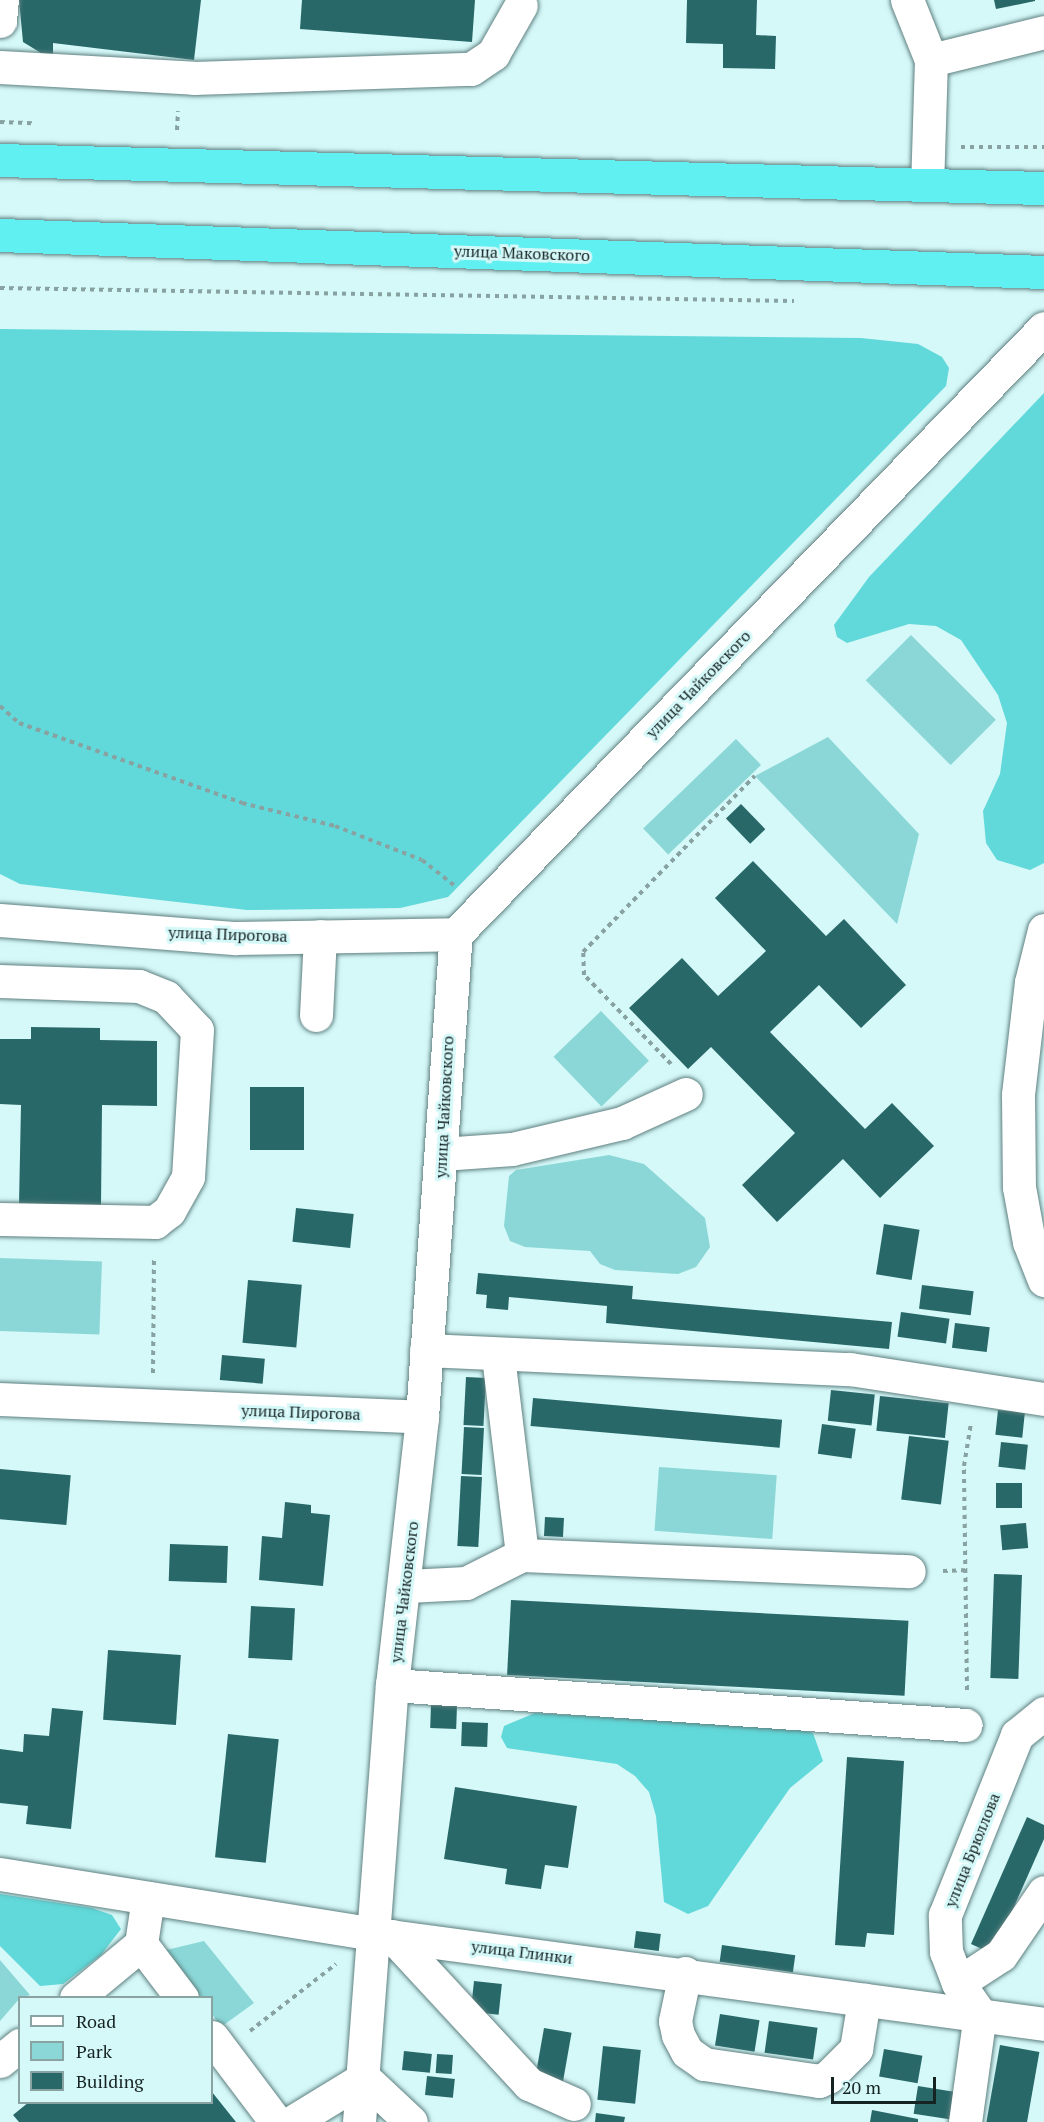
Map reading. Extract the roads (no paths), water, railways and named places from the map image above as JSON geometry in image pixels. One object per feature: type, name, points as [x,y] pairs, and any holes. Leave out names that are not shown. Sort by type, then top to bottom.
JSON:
[{"type":"highway","points":[[0,160],[1044,188]]},
{"type":"highway","name":"улица Маковского","points":[[0,235],[1044,272]]},
{"type":"street","points":[[0,21],[2,0]]},
{"type":"street","points":[[907,0],[931,60],[927,184]]},
{"type":"street","points":[[0,67],[187,78],[471,69],[493,54],[521,5]]},
{"type":"street","points":[[931,60],[1044,32]]},
{"type":"street","name":"улица Чайковского","points":[[358,2122],[384,1935],[392,1685],[407,1586],[422,1417],[456,934],[1044,328]]},
{"type":"street","name":"улица Пирогова","points":[[0,920],[236,938],[456,934]]},
{"type":"street","points":[[1044,930],[1031,982],[1018,1095],[1019,1187],[1029,1242],[1044,1280]]},
{"type":"street","points":[[316,1016],[320,936]]},
{"type":"street","points":[[0,981],[139,986],[166,997],[197,1030],[188,1177],[179,1197],[154,1222],[0,1219]]},
{"type":"street","points":[[442,1154],[512,1149],[622,1124],[686,1094]]},
{"type":"street","points":[[426,1350],[498,1356],[850,1369],[1044,1399]]},
{"type":"street","points":[[498,1356],[522,1555]]},
{"type":"street","name":"улица Пирогова","points":[[0,1399],[422,1417]]},
{"type":"street","points":[[407,1586],[466,1583],[522,1555],[909,1571]]},
{"type":"street","points":[[392,1685],[966,1725]]},
{"type":"street","name":"улица Брюллова","points":[[980,2014],[958,1983],[946,1952],[945,1916],[1017,1735],[1044,1713]]},
{"type":"street","name":"улица Глинки","points":[[0,1874],[384,1935],[685,1973],[1044,2024]]},
{"type":"street","points":[[958,1983],[1001,1955],[1044,1892]]},
{"type":"street","points":[[78,1996],[141,1944],[148,1898]]},
{"type":"street","points":[[384,1935],[529,2084],[574,2104]]},
{"type":"street","points":[[141,1944],[180,1996]]},
{"type":"street","points":[[685,1973],[675,2021],[678,2035],[687,2052],[704,2064],[819,2081],[828,2077],[856,2049],[864,2000]]},
{"type":"street","points":[[965,2122],[980,2014]]},
{"type":"street","points":[[217,2044],[276,2122]]},
{"type":"street","points":[[292,2122],[364,2078],[411,2122]]}]
